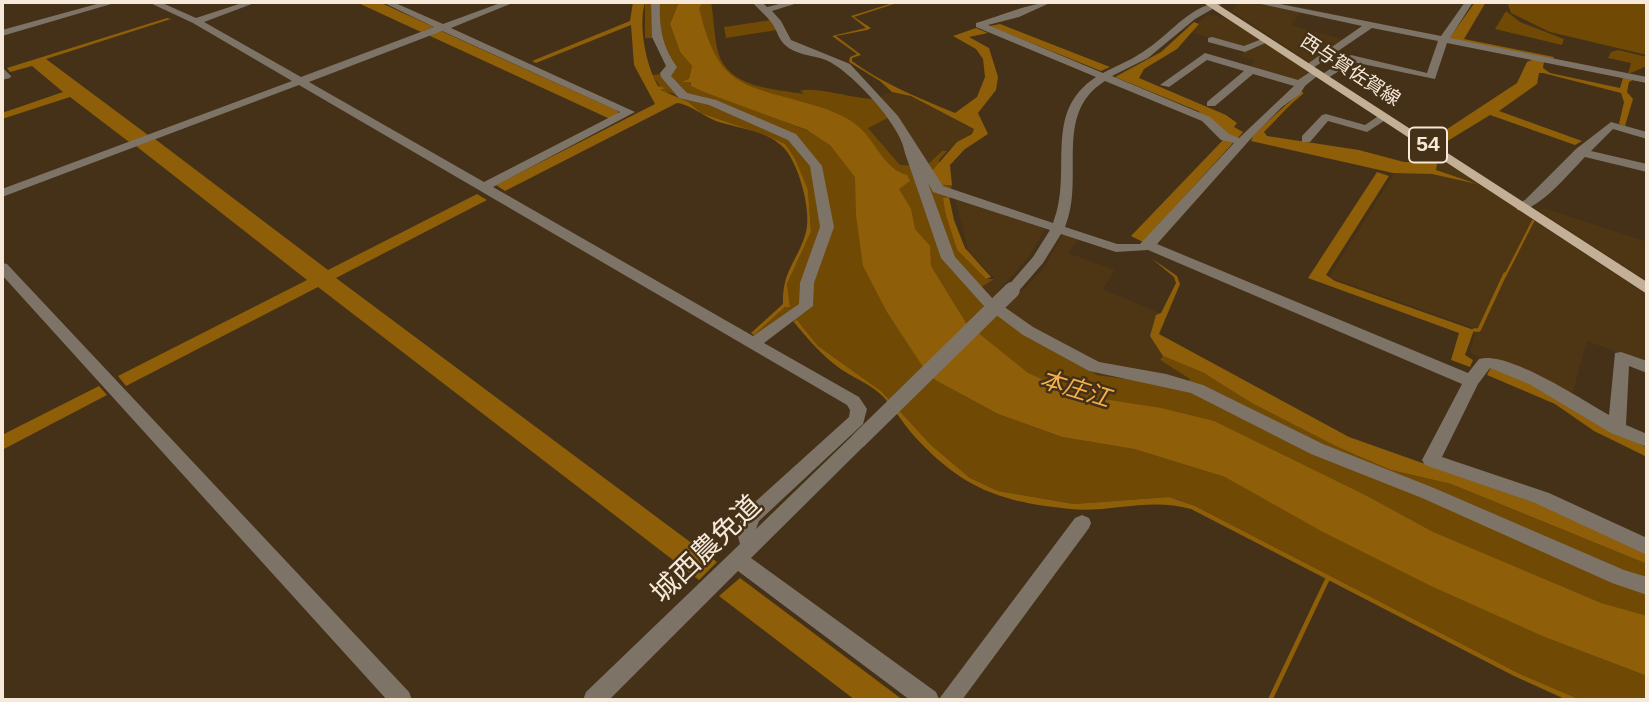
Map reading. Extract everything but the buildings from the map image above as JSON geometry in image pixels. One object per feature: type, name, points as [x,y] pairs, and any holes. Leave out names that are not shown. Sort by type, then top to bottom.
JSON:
[{"type":"main road","name":"西与賀佐賀線","points":[[1214,3],[1647,289]]},
{"type":"street","points":[[2,33],[113,2]]},
{"type":"street","points":[[153,2],[196,21],[853,401],[859,409],[857,420],[752,516],[746,530],[744,553],[928,700]]},
{"type":"street","points":[[196,21],[253,2]]},
{"type":"street","points":[[386,2],[629,112],[483,187]]},
{"type":"street","points":[[2,193],[511,2]]},
{"type":"street","points":[[656,2],[654,13],[658,50],[672,67],[665,73],[666,77],[683,96],[712,102],[776,128],[792,137],[816,166],[827,227],[807,283],[806,306],[753,343]]},
{"type":"street","points":[[757,2],[766,9],[787,42],[846,66],[894,118],[937,189],[1116,247],[1142,248],[1147,245],[1278,104],[1296,92],[1300,84],[1367,26]]},
{"type":"street","points":[[766,9],[797,2]]},
{"type":"street","points":[[1048,2],[1016,15],[979,25],[1206,119],[1225,136],[1242,142]]},
{"type":"street","points":[[1257,2],[1647,80]]},
{"type":"street","points":[[1317,72],[1351,58],[1431,77],[1443,41],[1469,2]]},
{"type":"street","points":[[1056,226],[1067,202],[1070,117],[1082,94],[1105,76],[1150,52],[1194,13],[1214,3]]},
{"type":"street","points":[[1212,40],[1245,49],[1267,40]]},
{"type":"street","points":[[1166,85],[1205,56],[1300,84]]},
{"type":"street","points":[[2,69],[6,76],[2,77]]},
{"type":"street","points":[[1211,104],[1251,70]]},
{"type":"street","points":[[1306,139],[1326,117],[1367,130],[1384,117]]},
{"type":"street","points":[[1522,207],[1530,203],[1611,125],[1647,136]]},
{"type":"street","points":[[910,145],[948,258],[988,302],[1028,331],[1095,367],[1166,380],[1197,389],[1317,449],[1428,493],[1619,577],[1647,586]]},
{"type":"street","points":[[1580,152],[1647,167]]},
{"type":"street","name":"城西農免道","points":[[594,700],[1012,290],[1039,259],[1056,226]]},
{"type":"street","points":[[1147,245],[1471,381]]},
{"type":"street","points":[[2,267],[401,700]]},
{"type":"street","points":[[1617,428],[1620,357],[1647,367]]},
{"type":"street","points":[[1647,442],[1617,428],[1535,380],[1491,362],[1485,363],[1471,381],[1431,460],[1542,498],[1647,547]]},
{"type":"street","points":[[949,700],[1082,523]]},
{"type":"shaded area","points":[[356,2],[379,2],[434,27],[421,32]]},
{"type":"shaded area","points":[[633,2],[645,2],[642,22],[644,45],[658,86],[665,88],[661,90],[688,102],[701,113],[768,136],[785,144],[795,159],[808,190],[811,232],[787,284],[790,307],[785,307],[754,335],[751,333],[783,304],[785,282],[803,242],[807,223],[805,199],[793,162],[782,146],[767,136],[716,121],[677,103],[505,191],[496,185],[655,104],[634,65],[631,25],[536,63],[532,61],[630,21]]},
{"type":"shaded area","points":[[645,2],[679,2],[670,24],[680,52],[692,66],[689,79],[704,92],[846,146],[935,380],[998,414],[1062,437],[1134,449],[1225,477],[1260,482],[1547,638],[1647,676],[1647,700],[1581,700],[1520,674],[1195,506],[1169,497],[1074,504],[998,491],[970,478],[931,445],[881,391],[818,346],[797,320],[791,321],[765,339],[754,335],[785,307],[790,307],[787,284],[811,232],[808,190],[785,144],[701,113],[672,93],[664,92],[652,75],[669,73],[675,67],[654,38],[645,38]]},
{"type":"shaded area","points":[[679,2],[703,2],[699,8],[714,53],[735,78],[765,92],[823,108],[848,119],[865,133],[892,167],[907,175],[910,181],[899,189],[911,209],[915,229],[930,246],[931,266],[966,323],[1028,373],[1077,395],[1161,408],[1214,421],[1365,495],[1433,532],[1601,603],[1647,616],[1647,676],[1547,638],[1431,586],[1323,532],[1225,477],[1134,449],[1062,437],[998,414],[935,380],[921,364],[887,312],[863,266],[856,215],[855,177],[830,145],[807,130],[704,92],[691,86],[691,82],[682,82],[689,79],[692,66],[680,52],[670,24]]},
{"type":"shaded area","points":[[697,2],[711,2],[718,52],[723,64],[742,80],[766,88],[804,94],[800,91],[815,90],[874,99],[888,118],[868,128],[900,165],[926,166],[942,151],[947,151],[939,160],[942,185],[952,185],[949,197],[944,198],[946,216],[957,250],[986,279],[994,279],[974,292],[1029,338],[1097,375],[1183,387],[1190,379],[1160,360],[1163,356],[1204,373],[1391,470],[1451,484],[1647,564],[1647,636],[1089,408],[978,367],[904,228],[889,174],[738,88],[711,62]]},
{"type":"shaded area","points":[[900,2],[854,17],[871,28],[836,36],[861,55],[852,58],[852,61],[876,77],[955,113],[977,97],[985,77],[983,59],[976,49],[953,36],[976,28],[988,33],[969,37],[989,48],[998,77],[996,90],[978,113],[988,134],[965,149],[950,165],[952,185],[942,185],[932,171],[957,142],[972,134],[974,129],[911,96],[892,92],[880,81],[849,62],[850,57],[857,54],[832,36],[866,28],[851,16]]},
{"type":"shaded area","points":[[1238,2],[1253,2],[1302,12],[1290,25],[1345,40],[1314,65],[1232,11]]},
{"type":"shaded area","points":[[1475,2],[1486,2],[1464,39],[1554,57],[1553,59],[1449,39]]},
{"type":"shaded area","points":[[1507,2],[1647,2],[1647,55],[1550,32],[1511,13]]},
{"type":"shaded area","points":[[1506,11],[1520,22],[1564,39],[1562,45],[1495,29]]},
{"type":"shaded area","points":[[1208,15],[1227,18],[1310,72],[1299,83],[1248,68],[1255,60],[1240,56],[1247,49],[1187,31]]},
{"type":"shaded area","points":[[167,18],[171,19],[46,59],[148,135],[129,142],[70,97],[2,119],[2,113],[63,92],[32,66],[10,72],[7,68]]},
{"type":"shaded area","points":[[771,20],[777,30],[726,38],[724,27]]},
{"type":"shaded area","points":[[1194,22],[1199,24],[1177,49],[1144,69],[1139,78],[1226,115],[1237,123],[1234,127],[1243,132],[1238,138],[1228,135],[1198,111],[1115,77],[1161,52]]},
{"type":"shaded area","points":[[1000,24],[1110,67],[1101,71],[989,26]]},
{"type":"shaded area","points":[[441,31],[618,111],[618,115],[610,119],[428,35]]},
{"type":"shaded area","points":[[1618,50],[1647,57],[1647,66],[1628,74],[1631,63],[1608,58],[1611,52]]},
{"type":"shaded area","points":[[1534,59],[1544,61],[1543,68],[1550,73],[1620,88],[1623,78],[1635,79],[1647,83],[1633,80],[1629,82],[1627,92],[1633,99],[1625,126],[1619,124],[1624,102],[1621,93],[1543,73],[1539,73],[1537,84],[1499,111],[1582,141],[1575,145],[1490,115],[1441,145],[1432,139],[1517,83],[1527,62]]},
{"type":"shaded area","points":[[892,92],[911,96],[975,130],[926,166],[900,165],[868,128],[888,118],[874,99]]},
{"type":"shaded area","points":[[1287,104],[1291,104],[1264,132],[1267,136],[1359,150],[1404,162],[1415,162],[1427,151],[1438,158],[1436,170],[1477,184],[1432,174],[1393,173],[1251,141],[1254,134]]},
{"type":"shaded area","points":[[155,139],[328,270],[477,194],[487,200],[336,278],[717,562],[699,580],[318,287],[126,386],[118,376],[307,280],[136,146]]},
{"type":"shaded area","points":[[1224,139],[1233,143],[1143,242],[1131,236]]},
{"type":"shaded area","points":[[1441,158],[1647,295],[1647,363],[1587,341],[1571,398],[1540,379],[1470,353],[1476,329],[1329,277],[1394,174],[1433,170]]},
{"type":"shaded area","points":[[1377,172],[1389,176],[1326,275],[1335,281],[1474,330],[1465,355],[1473,360],[1470,367],[1451,360],[1459,333],[1308,278]]},
{"type":"shaded area","points":[[954,193],[1049,221],[1030,256],[998,291],[1010,303],[1043,269],[1067,227],[1083,233],[1068,253],[1115,270],[1103,289],[1164,315],[1155,337],[1163,356],[1160,360],[1190,379],[1182,387],[1097,375],[1029,338],[974,293],[994,278],[968,250]]},
{"type":"shaded area","points":[[949,197],[954,220],[965,248],[991,277],[986,279],[957,250],[943,198]]},
{"type":"shaded area","points":[[1544,208],[1647,242],[1647,281],[1539,211]]},
{"type":"shaded area","points":[[1151,258],[1177,276],[1180,284],[1159,334],[1349,437],[1541,505],[1647,553],[1647,564],[1451,484],[1391,470],[1338,447],[1252,403],[1204,373],[1163,356],[1150,336],[1156,315],[1161,313],[1176,283],[1174,277]]},
{"type":"shaded area","points":[[797,320],[818,346],[881,391],[931,445],[970,478],[998,491],[1074,504],[1169,497],[1195,506],[1520,674],[1581,700],[1567,700],[1514,676],[1191,509],[1160,504],[1070,509],[1023,502],[985,490],[967,481],[933,455],[910,432],[883,397],[828,359],[793,321]]},
{"type":"shaded area","points":[[1491,367],[1528,381],[1647,448],[1647,457],[1594,431],[1555,404],[1487,375]]},
{"type":"shaded area","points":[[99,386],[107,395],[2,450],[2,435]]},
{"type":"shaded area","points":[[740,578],[903,700],[855,700],[719,596]]},
{"type":"waterway","points":[[1287,106],[1302,93]]},
{"type":"waterway","points":[[1505,276],[1533,221]]},
{"type":"waterway","points":[[1474,330],[1479,330],[1505,274]]},
{"type":"waterway","points":[[1270,700],[1327,580]]},
{"type":"water label","name":"本庄江","points":[[1075,390]]}]
